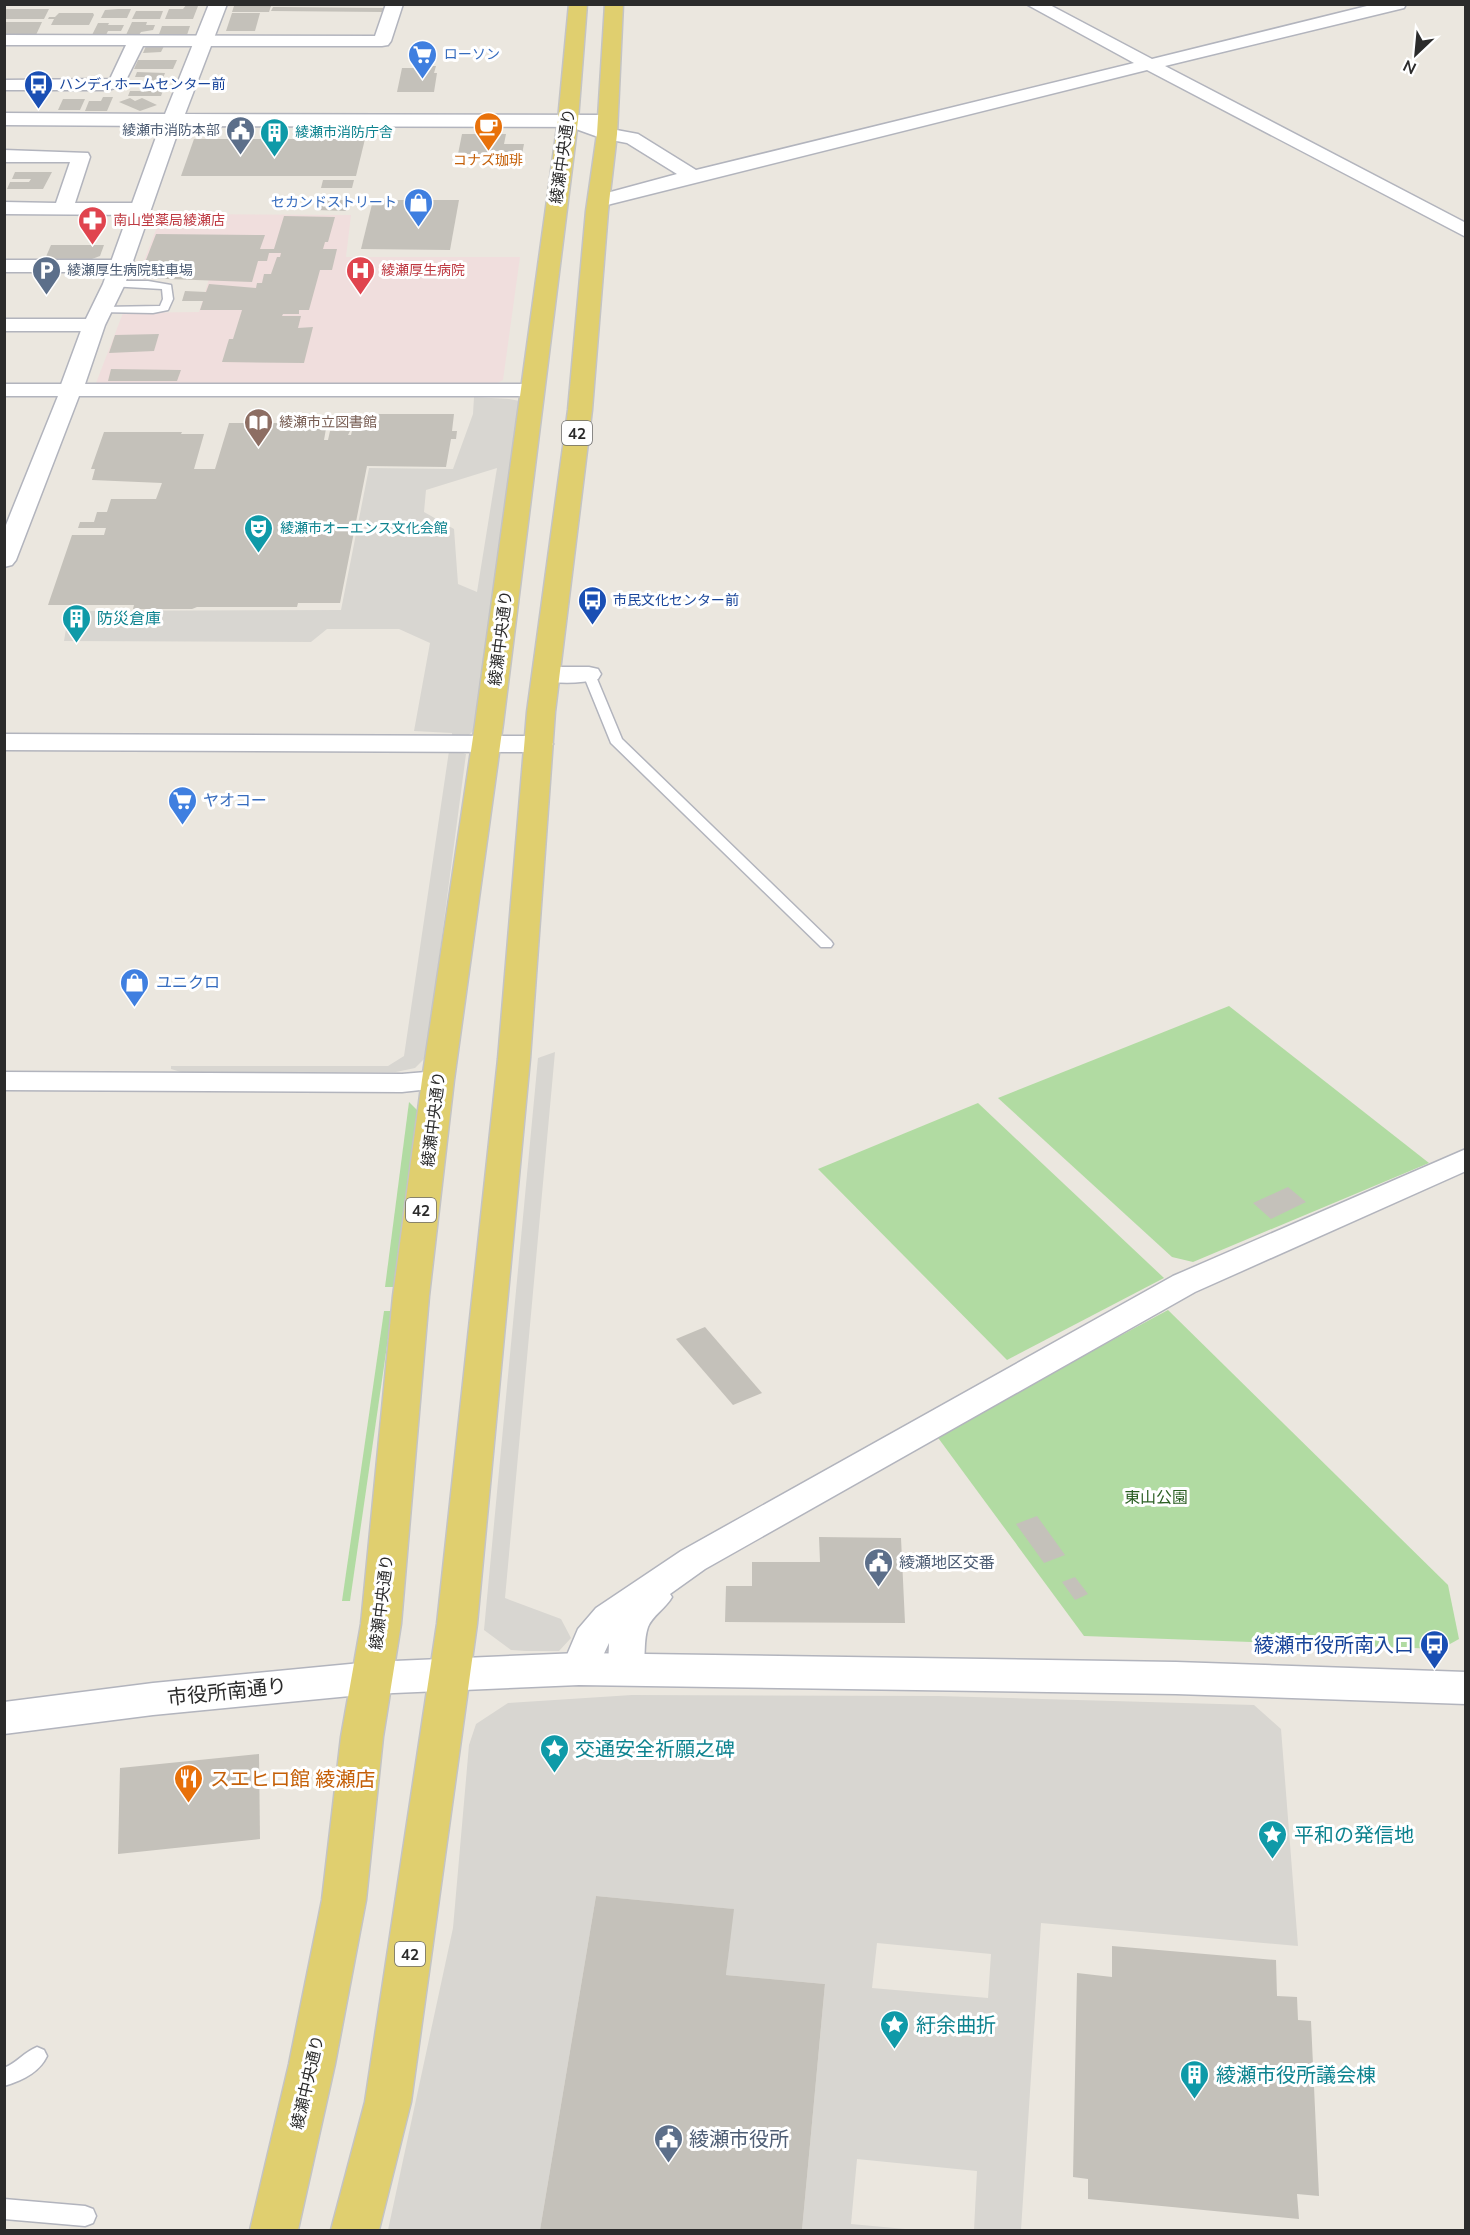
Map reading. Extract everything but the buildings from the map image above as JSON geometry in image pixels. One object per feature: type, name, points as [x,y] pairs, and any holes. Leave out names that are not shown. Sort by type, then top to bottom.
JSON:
[{"type":"main road","name":"綾瀬中央通り","points":[[274,2230],[339,1935],[371,1678],[381,1624],[411,1296],[438,1080],[487,744],[531,390],[568,120],[578,4]]},
{"type":"main road","name":"42","points":[[355,2230],[388,2102],[450,1674],[514,1059],[545,674],[580,410],[598,201],[607,128],[614,4]]},
{"type":"street","points":[[4,560],[98,318],[117,275],[173,118],[218,4]]},
{"type":"street","points":[[4,40],[382,41],[395,4]]},
{"type":"street","points":[[1034,4],[1466,231]]},
{"type":"street","points":[[598,201],[1398,4]]},
{"type":"street","points":[[4,85],[107,85],[117,82],[137,40]]},
{"type":"street","points":[[4,119],[568,120],[607,128],[632,138],[693,176]]},
{"type":"street","points":[[4,156],[81,157],[64,208]]},
{"type":"street","points":[[4,208],[140,209]]},
{"type":"street","points":[[4,266],[117,275]]},
{"type":"street","points":[[4,325],[98,318]]},
{"type":"street","points":[[4,390],[531,390]]},
{"type":"street","points":[[545,674],[589,674]]},
{"type":"street","points":[[4,742],[540,744]]},
{"type":"street","points":[[4,1082],[368,1083],[438,1080]]},
{"type":"street","points":[[579,1669],[591,1638],[609,1618],[693,1560],[1184,1284],[1466,1159]]},
{"type":"street","points":[[626,1668],[627,1639],[632,1618],[693,1560]]},
{"type":"street","name":"市役所南通り","points":[[4,1718],[153,1699],[371,1678],[626,1668],[1223,1679],[1466,1688]]},
{"type":"lane","points":[[98,318],[164,308],[168,299],[168,287],[117,275]]},
{"type":"lane","points":[[589,674],[616,740],[826,944]]},
{"type":"lane","points":[[5,2077],[19,2072],[37,2056]]},
{"type":"lane","points":[[4,2209],[85,2216]]},
{"type":"shaded area","name":"綾瀬厚生病院","points":[[162,214],[351,215],[346,257],[520,257],[503,380],[490,387],[105,386],[96,383],[123,313],[199,312],[209,279],[137,279]]},
{"type":"shaded area","points":[[474,397],[520,401],[474,730],[469,735],[452,736],[452,733],[414,731],[430,643],[399,629],[327,629],[311,642],[64,641],[69,611],[341,610],[369,468],[453,469],[473,414]],"holes":[[[497,468],[477,592],[458,584],[454,529],[424,512],[426,490]]]},
{"type":"shaded area","points":[[449,751],[466,754],[426,1057],[415,1068],[396,1072],[181,1072],[171,1069],[171,1066],[388,1066],[404,1056]]},
{"type":"shaded area","points":[[555,1052],[505,1598],[561,1619],[571,1638],[559,1651],[526,1651],[511,1650],[484,1630],[538,1058]]},
{"type":"shaded area","points":[[632,1695],[938,1696],[1254,1705],[1281,1729],[1298,1946],[1041,1923],[1021,2230],[974,2230],[977,2171],[857,2159],[851,2224],[916,2230],[802,2230],[825,1984],[726,1975],[733,1909],[596,1896],[540,2230],[388,2230],[453,1928],[469,1745],[476,1724],[508,1703]],"holes":[[[877,1943],[991,1954],[988,1998],[872,1988]]]},
{"type":"green space","points":[[1229,1006],[1429,1163],[1193,1262],[1172,1257],[998,1098]]},
{"type":"green space","points":[[409,1102],[418,1111],[395,1287],[385,1287]]},
{"type":"green space","points":[[978,1103],[1164,1278],[1007,1360],[818,1169]]},
{"type":"green space","name":"東山公園","points":[[1168,1310],[1448,1585],[1459,1639],[1441,1649],[1084,1636],[936,1435]]},
{"type":"green space","points":[[384,1311],[392,1311],[350,1601],[342,1601]]},
{"type":"place","name":"ローソン","points":[[423,80]]},
{"type":"place","name":"ハンディホームセンター前","points":[[38,110]]},
{"type":"place","name":"コナズ珈琲","points":[[488,152]]},
{"type":"place","name":"綾瀬市消防本部","points":[[241,156]]},
{"type":"place","name":"綾瀬市消防庁舎","points":[[274,158]]},
{"type":"place","name":"セカンドストリート","points":[[418,228]]},
{"type":"place","name":"南山堂薬局綾瀬店","points":[[92,246]]},
{"type":"place","name":"綾瀬厚生病院駐車場","points":[[46,296]]},
{"type":"place","name":"綾瀬厚生病院","points":[[360,296]]},
{"type":"place","name":"綾瀬市立図書館","points":[[258,448]]},
{"type":"place","name":"綾瀬市オーエンス文化会館","points":[[259,554]]},
{"type":"place","name":"市民文化センター前","points":[[592,626]]},
{"type":"place","name":"防災倉庫","points":[[76,644]]},
{"type":"place","name":"ヤオコー","points":[[182,826]]},
{"type":"place","name":"ユニクロ","points":[[135,1008]]},
{"type":"place","name":"綾瀬地区交番","points":[[878,1588]]},
{"type":"place","name":"綾瀬市役所南入口","points":[[1435,1670]]},
{"type":"place","name":"交通安全祈願之碑","points":[[554,1774]]},
{"type":"place","name":"スエヒロ館 綾瀬店","points":[[189,1804]]},
{"type":"place","name":"平和の発信地","points":[[1273,1860]]},
{"type":"place","name":"紆余曲折","points":[[895,2050]]},
{"type":"place","name":"綾瀬市役所議会棟","points":[[1195,2100]]},
{"type":"place","name":"綾瀬市役所","points":[[668,2164]]}]
